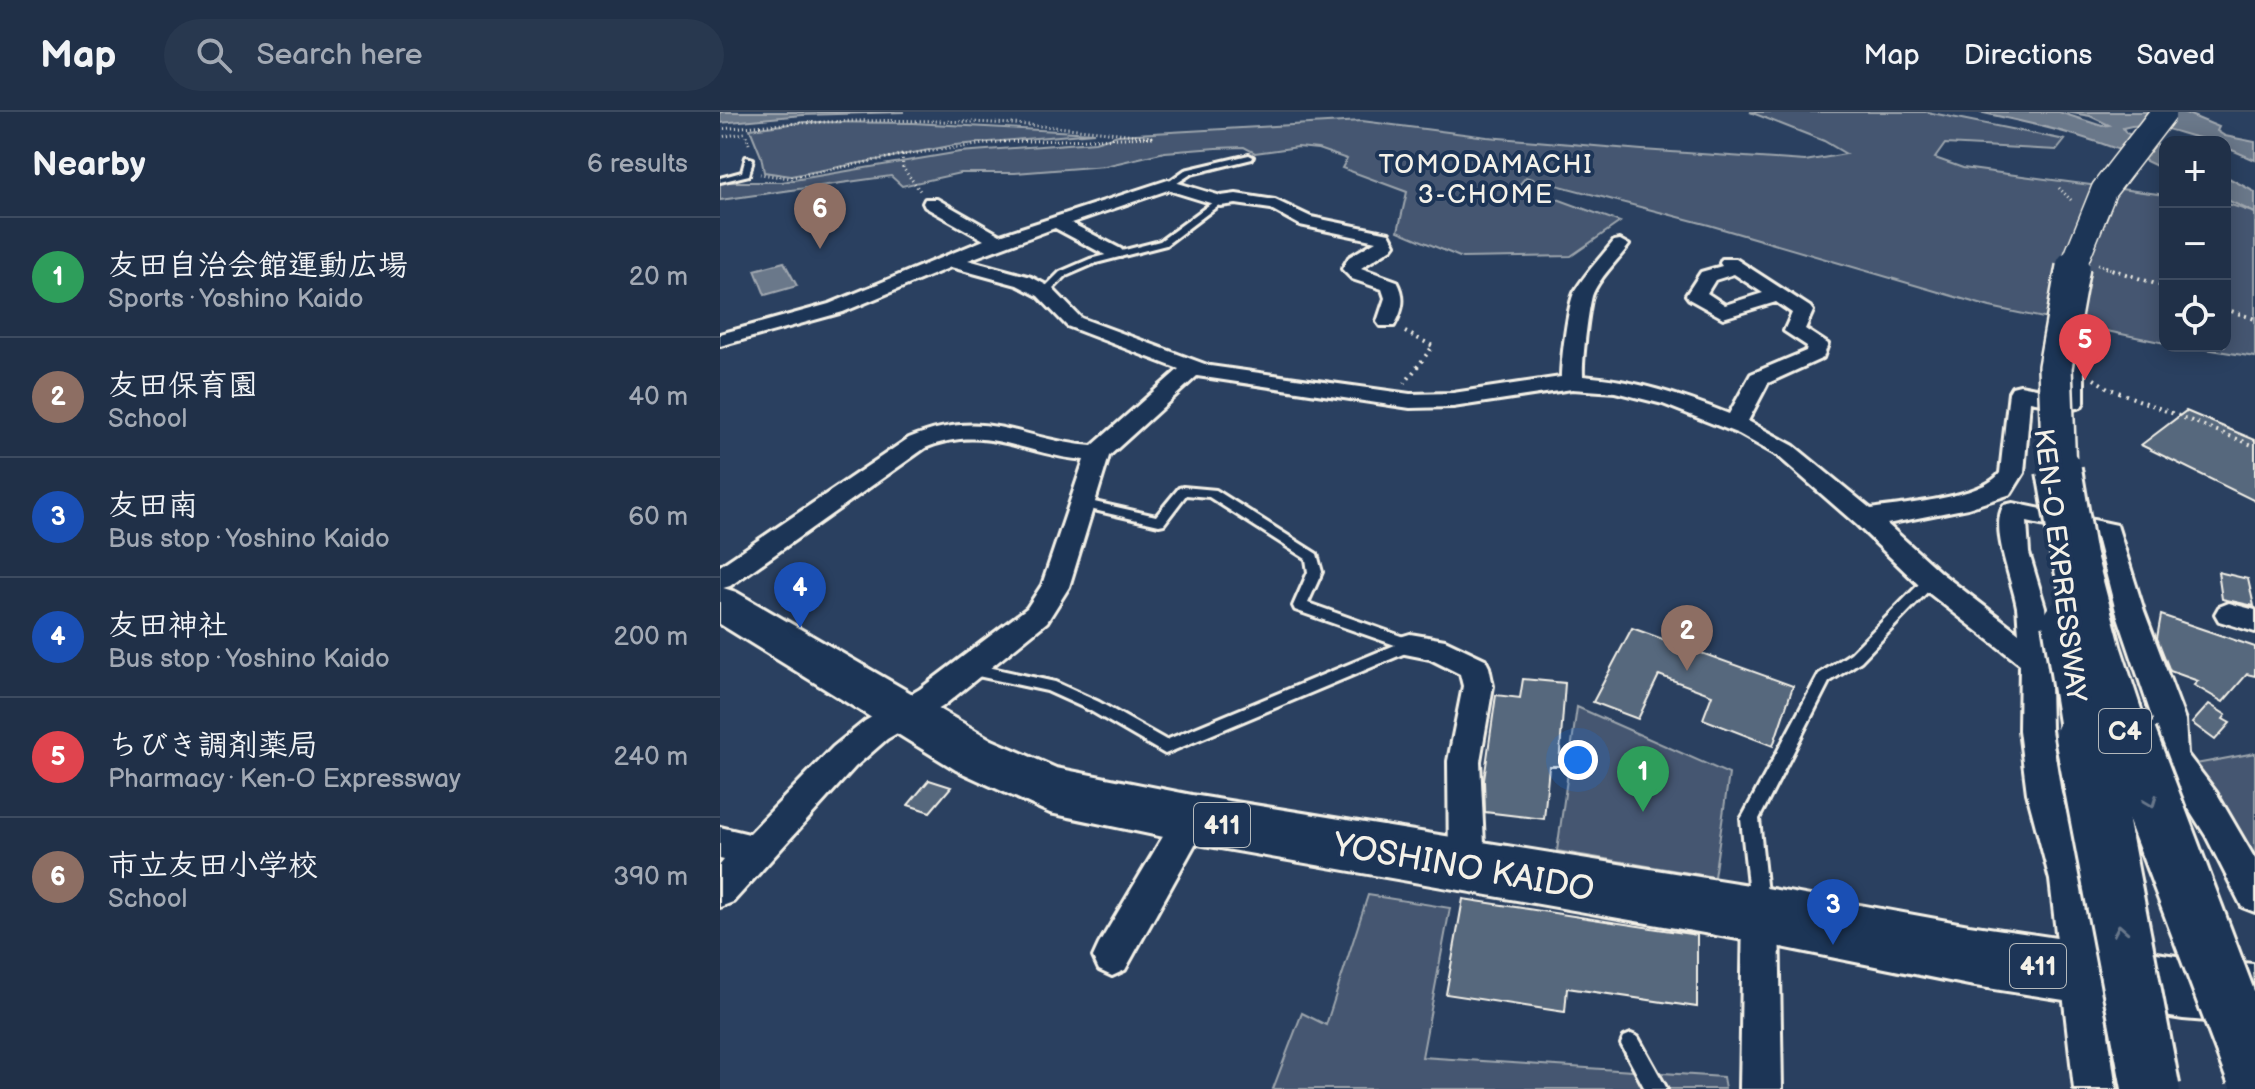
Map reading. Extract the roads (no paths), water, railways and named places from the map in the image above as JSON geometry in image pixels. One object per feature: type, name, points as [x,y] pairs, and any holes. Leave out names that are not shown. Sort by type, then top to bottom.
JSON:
[{"type":"highway","name":"KEN-O EXPRESSWAY","points":[[2151,1089],[2093,795],[2070,653],[2045,469],[2042,371],[2052,299],[2073,228],[2097,179],[2154,112]]},
{"type":"highway","name":"KEN-O EXPRESSWAY","points":[[2164,112],[2107,181],[2085,230],[2066,286],[2056,346],[2055,417],[2059,472],[2067,531],[2083,603],[2109,689],[2255,1074]]},
{"type":"highway","name":"YOSHINO KAIDO","points":[[720,603],[974,755],[1050,790],[1192,819],[1761,915],[2081,973],[2255,995]]},
{"type":"street","points":[[720,340],[836,308],[998,241],[1168,185],[1220,201],[1265,202],[1306,221],[1383,237],[1386,244],[1356,261],[1351,269],[1359,275],[1390,285],[1395,298],[1387,322]]},
{"type":"street","points":[[931,203],[998,241]]},
{"type":"street","points":[[1055,221],[1115,253]]},
{"type":"street","points":[[1572,382],[1571,354],[1577,340],[1583,294],[1620,245]]},
{"type":"street","points":[[950,261],[1013,277],[1045,292],[1074,322],[1192,369],[1392,400],[1453,400],[1572,382],[1615,385],[1652,392],[1735,424],[1786,451],[1931,580],[2035,658],[2144,732],[2171,756],[2211,813],[2255,895]]},
{"type":"street","points":[[1735,424],[1759,379],[1816,354],[1818,344],[1794,331],[1803,311],[1732,265],[1708,276],[1696,295],[1723,312],[1778,295]]},
{"type":"street","points":[[1866,519],[1968,500],[2002,488],[2012,473],[2020,392],[2073,402],[2073,363]]},
{"type":"street","points":[[720,890],[737,847],[876,730],[969,669],[1029,623],[1049,598],[1098,454],[1192,369]]},
{"type":"street","points":[[720,579],[917,443],[939,433],[996,431],[1081,454],[1098,454]]},
{"type":"street","points":[[2095,1089],[2068,880],[2044,793],[2037,745],[2031,607],[2016,553],[2013,511],[2108,531],[2130,611],[2169,720],[2171,756]]},
{"type":"street","points":[[1410,645],[1435,648],[1474,667],[1478,686],[1464,761],[1467,866]]},
{"type":"street","points":[[1112,957],[1192,819]]},
{"type":"street","points":[[1761,915],[1761,1089]]},
{"type":"lane","points":[[1168,185],[1188,172],[1249,157]]},
{"type":"lane","points":[[720,180],[735,178],[747,171],[749,159]]},
{"type":"lane","points":[[1045,292],[1063,274],[1115,253],[1163,243],[1220,201]]},
{"type":"lane","points":[[1081,503],[1159,521],[1183,491],[1212,493],[1312,557],[1315,572],[1300,606],[1410,645]]},
{"type":"lane","points":[[1761,915],[1750,819],[1824,678],[1856,657],[1931,580]]},
{"type":"lane","points":[[969,669],[1050,686],[1094,706],[1165,747],[1410,645]]},
{"type":"lane","points":[[1631,1044],[1657,1089]]},
{"type":"place","name":"市立友田小学校","points":[[820,249]]},
{"type":"place","name":"ちびき調剤薬局","points":[[2085,380]]},
{"type":"place","name":"友田神社","points":[[800,628]]},
{"type":"place","name":"友田保育園","points":[[1687,671]]},
{"type":"place","name":"友田自治会館運動広場","points":[[1643,812]]},
{"type":"place","name":"友田南","points":[[1833,945]]},
{"type":"district","name":"TOMODAMACHI 3-CHOME","points":[[1486,179]]}]
